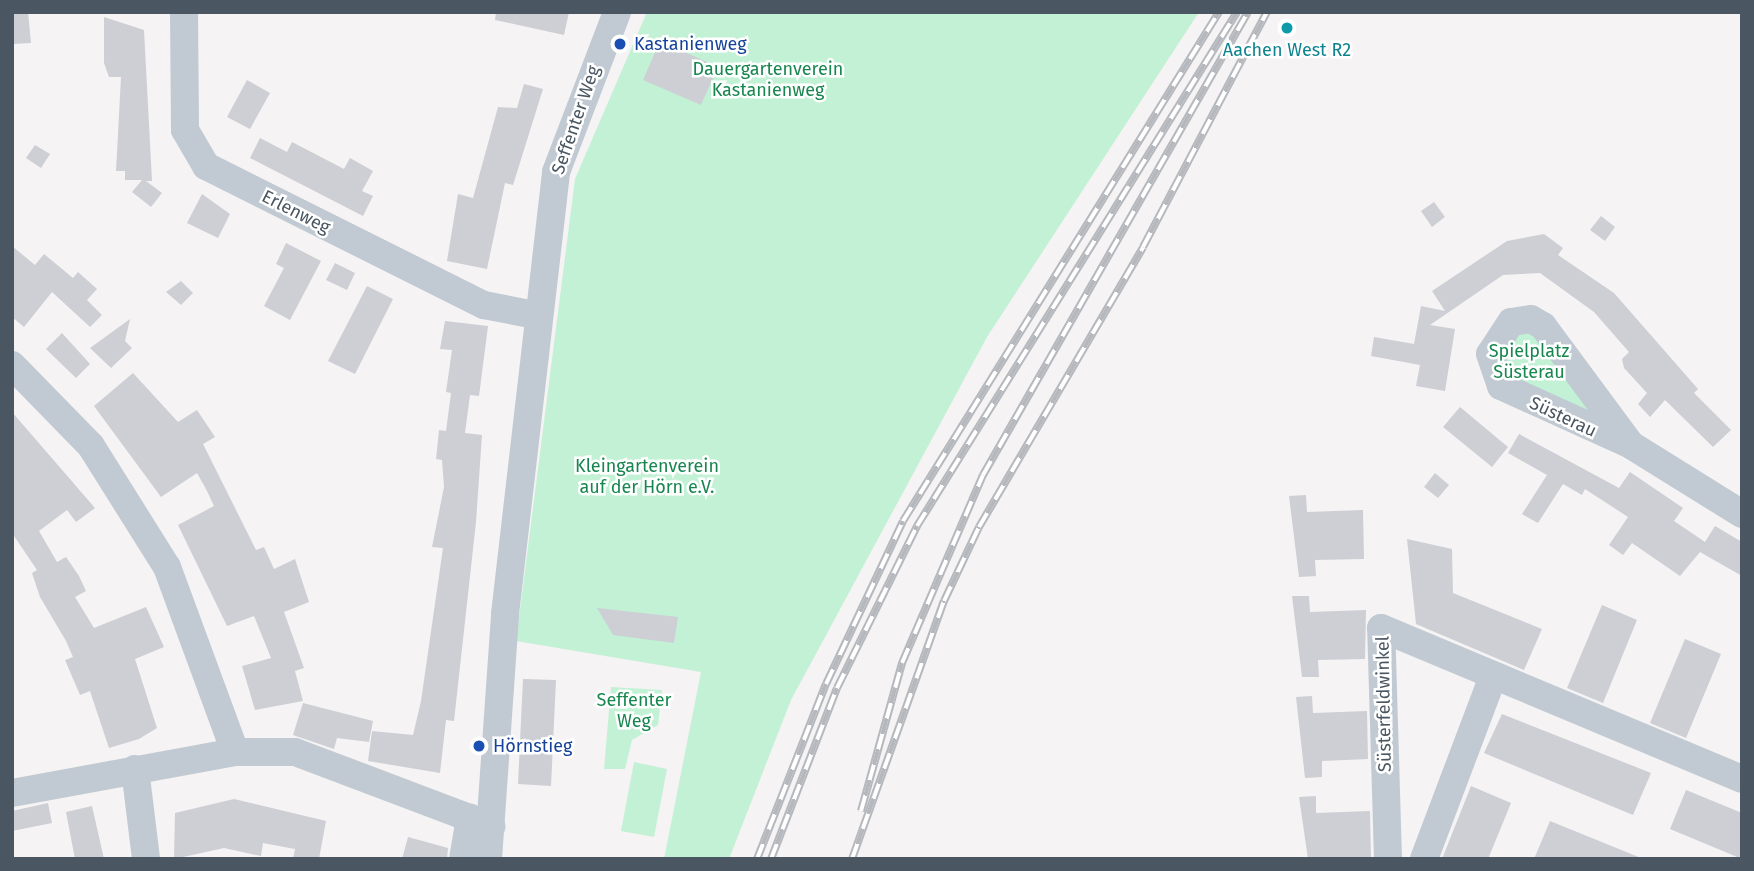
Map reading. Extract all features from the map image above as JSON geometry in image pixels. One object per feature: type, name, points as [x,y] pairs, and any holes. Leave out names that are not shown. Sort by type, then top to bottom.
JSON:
[{"type":"street","name":"Erlenweg","points":[[184,12],[185,130],[206,166],[484,305],[535,315]]},
{"type":"street","name":"Seffenter Weg","points":[[488,859],[480,822],[535,315],[556,172],[617,12]]},
{"type":"street","name":"Süsterau","points":[[1631,445],[1543,327],[1531,319],[1511,322],[1490,354],[1502,386],[1631,445],[1742,514]]},
{"type":"street","points":[[12,365],[90,446],[161,557],[199,640],[235,752]]},
{"type":"street","name":"Süsterfeldwinkel","points":[[1388,859],[1381,628],[1742,779]]},
{"type":"street","points":[[1424,859],[1493,676]]},
{"type":"street","points":[[12,793],[235,752],[295,752],[480,822]]},
{"type":"street","points":[[135,769],[146,859]]},
{"type":"street","name":"Seffenter Weg","points":[[463,859],[480,822]]},
{"type":"green space","points":[[647,12],[1199,12],[987,337],[791,700],[729,859],[664,859],[701,672],[516,641],[575,179]]},
{"type":"green space","name":"Spielplatz Süsterau","points":[[1530,331],[1597,410],[1584,419],[1518,387],[1501,356],[1513,332]]},
{"type":"green space","name":"Seffenter Weg","points":[[611,687],[662,690],[658,725],[632,740],[625,769],[604,769]]},
{"type":"green space","points":[[634,762],[667,769],[654,837],[621,831]]},
{"type":"building","points":[[12,12],[28,12],[31,43],[12,44]]},
{"type":"building","points":[[496,12],[569,12],[564,35],[495,20]]},
{"type":"building","points":[[104,17],[144,30],[152,181],[146,181],[162,193],[151,207],[132,192],[142,180],[125,180],[125,171],[116,171],[121,77],[109,77],[104,63]]},
{"type":"building","points":[[660,41],[718,67],[701,105],[643,80]]},
{"type":"building","points":[[247,80],[270,93],[250,129],[227,117]]},
{"type":"building","points":[[524,84],[543,89],[513,185],[505,183],[487,269],[447,261],[458,194],[473,198],[498,107],[517,108]]},
{"type":"building","points":[[260,138],[287,152],[292,142],[344,169],[350,158],[373,171],[362,191],[373,196],[363,216],[250,158]]},
{"type":"building","points":[[35,145],[50,154],[41,168],[26,158]]},
{"type":"building","points":[[202,194],[230,214],[218,238],[187,223]]},
{"type":"building","points":[[1434,202],[1445,217],[1432,227],[1421,211]]},
{"type":"building","points":[[1601,216],[1615,227],[1605,241],[1590,230]]},
{"type":"building","points":[[1544,234],[1563,248],[1558,255],[1614,293],[1698,389],[1694,393],[1731,430],[1713,447],[1665,400],[1650,417],[1638,404],[1647,393],[1624,368],[1622,359],[1629,352],[1594,312],[1540,273],[1503,275],[1430,325],[1455,329],[1445,391],[1416,386],[1420,365],[1371,356],[1374,337],[1414,344],[1421,306],[1445,311],[1432,291],[1507,241]]},
{"type":"building","points":[[286,243],[321,261],[290,320],[264,306],[284,268],[276,264]]},
{"type":"building","points":[[12,246],[35,265],[44,254],[73,278],[78,272],[97,289],[87,300],[102,315],[90,327],[52,292],[24,327],[12,317]]},
{"type":"building","points":[[335,263],[355,273],[347,290],[326,280]]},
{"type":"building","points":[[181,281],[193,293],[181,305],[166,292]]},
{"type":"building","points":[[367,286],[393,299],[355,374],[328,361]]},
{"type":"building","points":[[130,319],[125,341],[132,348],[111,368],[90,348]]},
{"type":"building","points":[[445,321],[488,326],[479,396],[470,395],[465,433],[482,435],[476,522],[454,721],[446,720],[440,773],[368,761],[372,731],[413,735],[421,701],[443,548],[432,547],[444,487],[442,460],[436,459],[439,430],[446,431],[451,393],[446,392],[452,350],[440,349]]},
{"type":"building","points":[[62,333],[90,364],[76,378],[46,349]]},
{"type":"building","points":[[133,373],[178,422],[197,410],[215,437],[203,444],[256,550],[264,547],[274,569],[295,559],[309,602],[284,612],[304,668],[295,671],[303,701],[255,710],[242,666],[271,658],[254,616],[227,626],[178,525],[214,506],[197,473],[161,497],[94,406]]},
{"type":"building","points":[[1460,407],[1508,447],[1492,467],[1443,427]]},
{"type":"building","points":[[12,412],[95,508],[76,522],[67,510],[39,531],[57,562],[66,557],[79,576],[86,591],[75,597],[94,628],[146,607],[164,647],[135,659],[157,728],[139,739],[109,748],[90,691],[80,695],[65,660],[73,657],[40,597],[32,573],[37,570],[12,533]]},
{"type":"building","points":[[1519,434],[1619,488],[1630,472],[1683,508],[1674,521],[1705,542],[1715,526],[1742,542],[1742,576],[1700,552],[1680,576],[1632,543],[1623,555],[1609,545],[1628,517],[1585,489],[1582,495],[1563,484],[1538,523],[1522,514],[1547,475],[1508,453]]},
{"type":"building","points":[[1435,473],[1449,485],[1438,498],[1424,487]]},
{"type":"building","points":[[1306,495],[1307,512],[1363,510],[1364,559],[1315,560],[1316,576],[1299,577],[1289,496]]},
{"type":"building","points":[[1407,539],[1452,549],[1453,593],[1542,629],[1524,670],[1416,624]]},
{"type":"building","points":[[1292,596],[1309,596],[1310,612],[1366,610],[1365,659],[1318,660],[1319,677],[1302,677]]},
{"type":"building","points":[[1602,605],[1637,620],[1603,703],[1567,688]]},
{"type":"building","points":[[597,608],[678,617],[674,643],[613,635]]},
{"type":"building","points":[[1685,639],[1721,654],[1686,738],[1650,723]]},
{"type":"building","points":[[523,679],[556,680],[551,786],[518,784]]},
{"type":"building","points":[[1312,696],[1313,713],[1367,711],[1368,759],[1322,761],[1322,777],[1305,778],[1296,697]]},
{"type":"building","points":[[303,703],[373,721],[369,742],[337,738],[334,749],[293,735]]},
{"type":"building","points":[[1502,714],[1651,773],[1633,815],[1484,753]]},
{"type":"building","points":[[1471,786],[1511,803],[1488,859],[1442,859]]},
{"type":"building","points":[[1686,790],[1742,813],[1742,859],[1670,829]]},
{"type":"building","points":[[1316,796],[1316,813],[1370,811],[1371,859],[1308,859],[1299,797]]},
{"type":"building","points":[[234,799],[326,821],[319,859],[293,859],[295,849],[263,843],[261,856],[224,848],[174,859],[175,813]]},
{"type":"building","points":[[48,803],[52,823],[12,831],[12,811]]},
{"type":"building","points":[[92,806],[104,859],[75,859],[66,812]]},
{"type":"building","points":[[1550,821],[1641,858],[1641,859],[1534,859]]},
{"type":"building","points":[[408,837],[448,848],[447,859],[402,859]]},
{"type":"railway","points":[[757,859],[826,684],[903,521],[1219,12]]},
{"type":"railway","points":[[771,859],[837,688],[917,526],[1237,12]]},
{"type":"railway","points":[[861,811],[902,663],[983,475],[1248,12]]},
{"type":"railway","points":[[852,859],[944,601],[979,527],[1143,247],[1267,12]]},
{"type":"place","name":"Aachen West R2","points":[[1287,28]]},
{"type":"place","name":"Kastanienweg","points":[[620,44]]},
{"type":"place","name":"Hörnstieg","points":[[479,746]]},
{"type":"park label","name":"Dauergartenverein Kastanienweg","points":[[768,80]]},
{"type":"park label","name":"Kleingartenverein auf der Hörn e.V.","points":[[647,477]]}]
